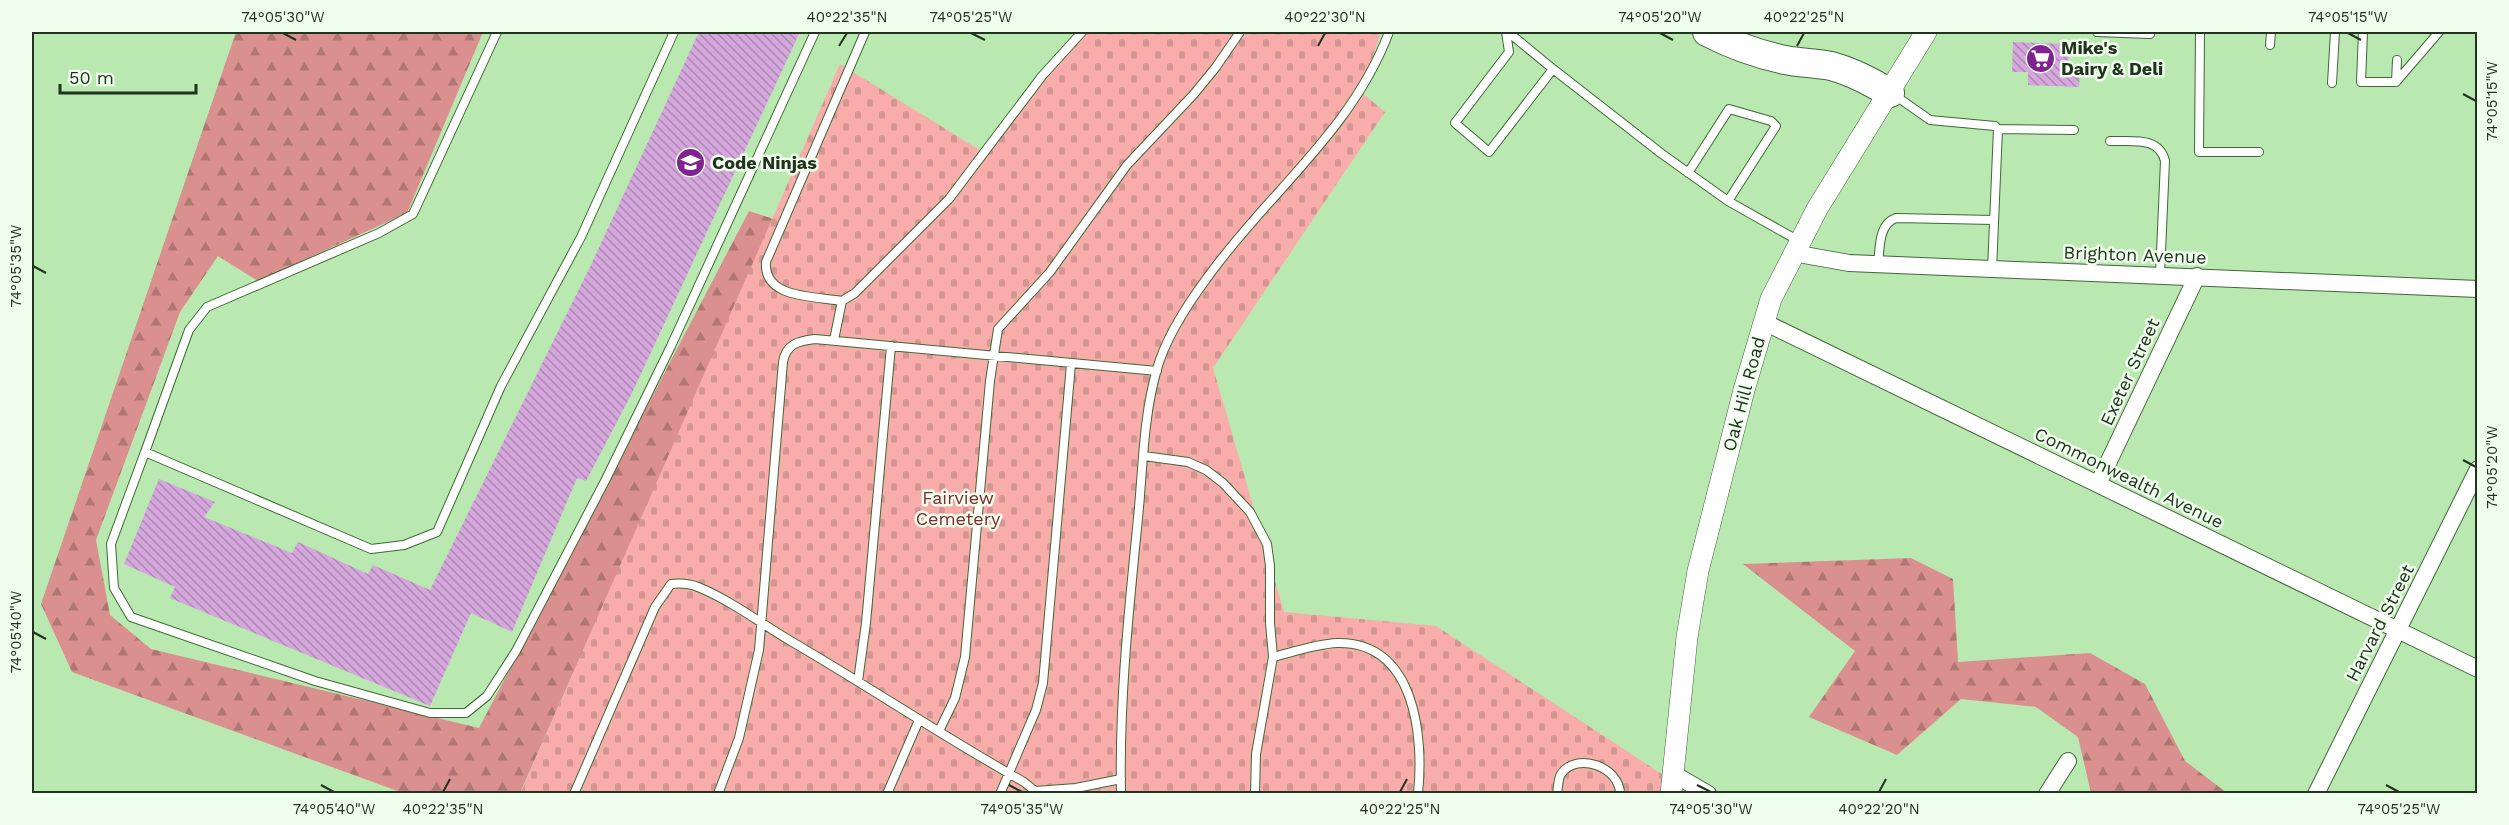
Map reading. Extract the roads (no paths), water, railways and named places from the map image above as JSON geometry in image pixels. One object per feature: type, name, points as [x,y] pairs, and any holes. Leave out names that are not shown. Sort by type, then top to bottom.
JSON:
[{"type":"highway","points":[[1707,32],[1754,52],[1785,60],[1830,66],[1861,76],[1890,93]]},
{"type":"street","name":"Oak Hill Road","points":[[1672,783],[1687,637],[1698,571],[1764,322],[1775,289],[1796,247],[1852,149],[1890,93],[1926,32]]},
{"type":"street","name":"Brighton Avenue","points":[[1796,247],[1841,262],[1878,265],[2478,289]]},
{"type":"street","name":"Exeter Street","points":[[2098,484],[2197,276]]},
{"type":"street","name":"Commonwealth Avenue","points":[[1764,322],[2478,669]]},
{"type":"street","name":"Harvard Street","points":[[2316,794],[2478,470]]},
{"type":"street","points":[[2047,794],[2068,761]]},
{"type":"street","points":[[1672,783],[1708,794]]},
{"type":"lane","points":[[497,32],[413,214],[379,233],[207,307],[189,330],[111,544],[114,588],[131,617],[315,681],[430,713],[466,713],[487,696],[516,651],[606,479],[671,346],[815,32]]},
{"type":"lane","points":[[145,452],[371,549],[405,545],[437,532],[501,386],[581,237],[674,32]]},
{"type":"lane","points":[[865,32],[766,262],[765,273],[769,282],[778,289],[842,301],[855,293],[949,200],[1042,76],[1082,32]]},
{"type":"lane","points":[[939,731],[955,698],[965,657],[990,381],[998,329],[1050,272],[1127,165],[1194,94],[1240,32]]},
{"type":"lane","points":[[1122,794],[1123,695],[1149,404],[1157,370],[1169,340],[1208,277],[1239,237],[1325,142],[1351,106],[1373,69],[1389,32]]},
{"type":"lane","points":[[1507,32],[1509,52],[1455,123],[1489,152],[1553,69]]},
{"type":"lane","points":[[1507,32],[1688,172],[1796,247]]},
{"type":"lane","points":[[2097,32],[2150,34],[2150,32]]},
{"type":"lane","points":[[2199,32],[2199,152],[2259,152]]},
{"type":"lane","points":[[2270,45],[2271,32]]},
{"type":"lane","points":[[2332,82],[2335,32]]},
{"type":"lane","points":[[2363,32],[2361,82],[2396,82],[2439,32]]},
{"type":"lane","points":[[2396,82],[2397,60]]},
{"type":"lane","points":[[1890,93],[1930,120],[1995,126],[1998,129],[2074,130]]},
{"type":"lane","points":[[1688,172],[1729,109],[1771,120],[1776,126],[1728,201]]},
{"type":"lane","points":[[1992,270],[1998,129]]},
{"type":"lane","points":[[2110,141],[2149,143],[2157,145],[2162,151],[2164,161],[2160,276]]},
{"type":"lane","points":[[1878,265],[1883,228],[1888,221],[1896,219],[1994,220]]},
{"type":"lane","points":[[834,340],[842,301]]},
{"type":"lane","points":[[718,794],[739,738],[759,650],[785,352],[790,346],[801,340],[834,340],[1071,364],[1157,370]]},
{"type":"lane","points":[[858,681],[866,623],[891,346]]},
{"type":"lane","points":[[1000,794],[1036,710],[1043,682],[1071,364]]},
{"type":"lane","points":[[1144,456],[1188,462],[1206,470],[1223,483],[1250,512],[1267,544],[1270,566],[1270,623],[1273,657],[1259,735],[1255,794]]},
{"type":"lane","points":[[574,794],[655,607],[671,584],[681,583],[697,586],[761,623],[1009,773],[1035,792],[1076,788],[1121,779]]},
{"type":"lane","points":[[1273,657],[1336,643],[1373,651],[1394,667],[1405,684],[1413,708],[1419,744],[1418,794]]},
{"type":"lane","points":[[887,794],[919,720]]},
{"type":"lane","points":[[1557,794],[1560,776],[1568,768],[1591,764],[1606,768],[1616,777],[1620,794]]},
{"type":"place","name":"Mike's Dairy & Deli","points":[[2040,58]]},
{"type":"place","name":"Code Ninjas","points":[[691,163]]},
{"type":"park label","name":"Fairview Cemetery","points":[[958,508]]}]
